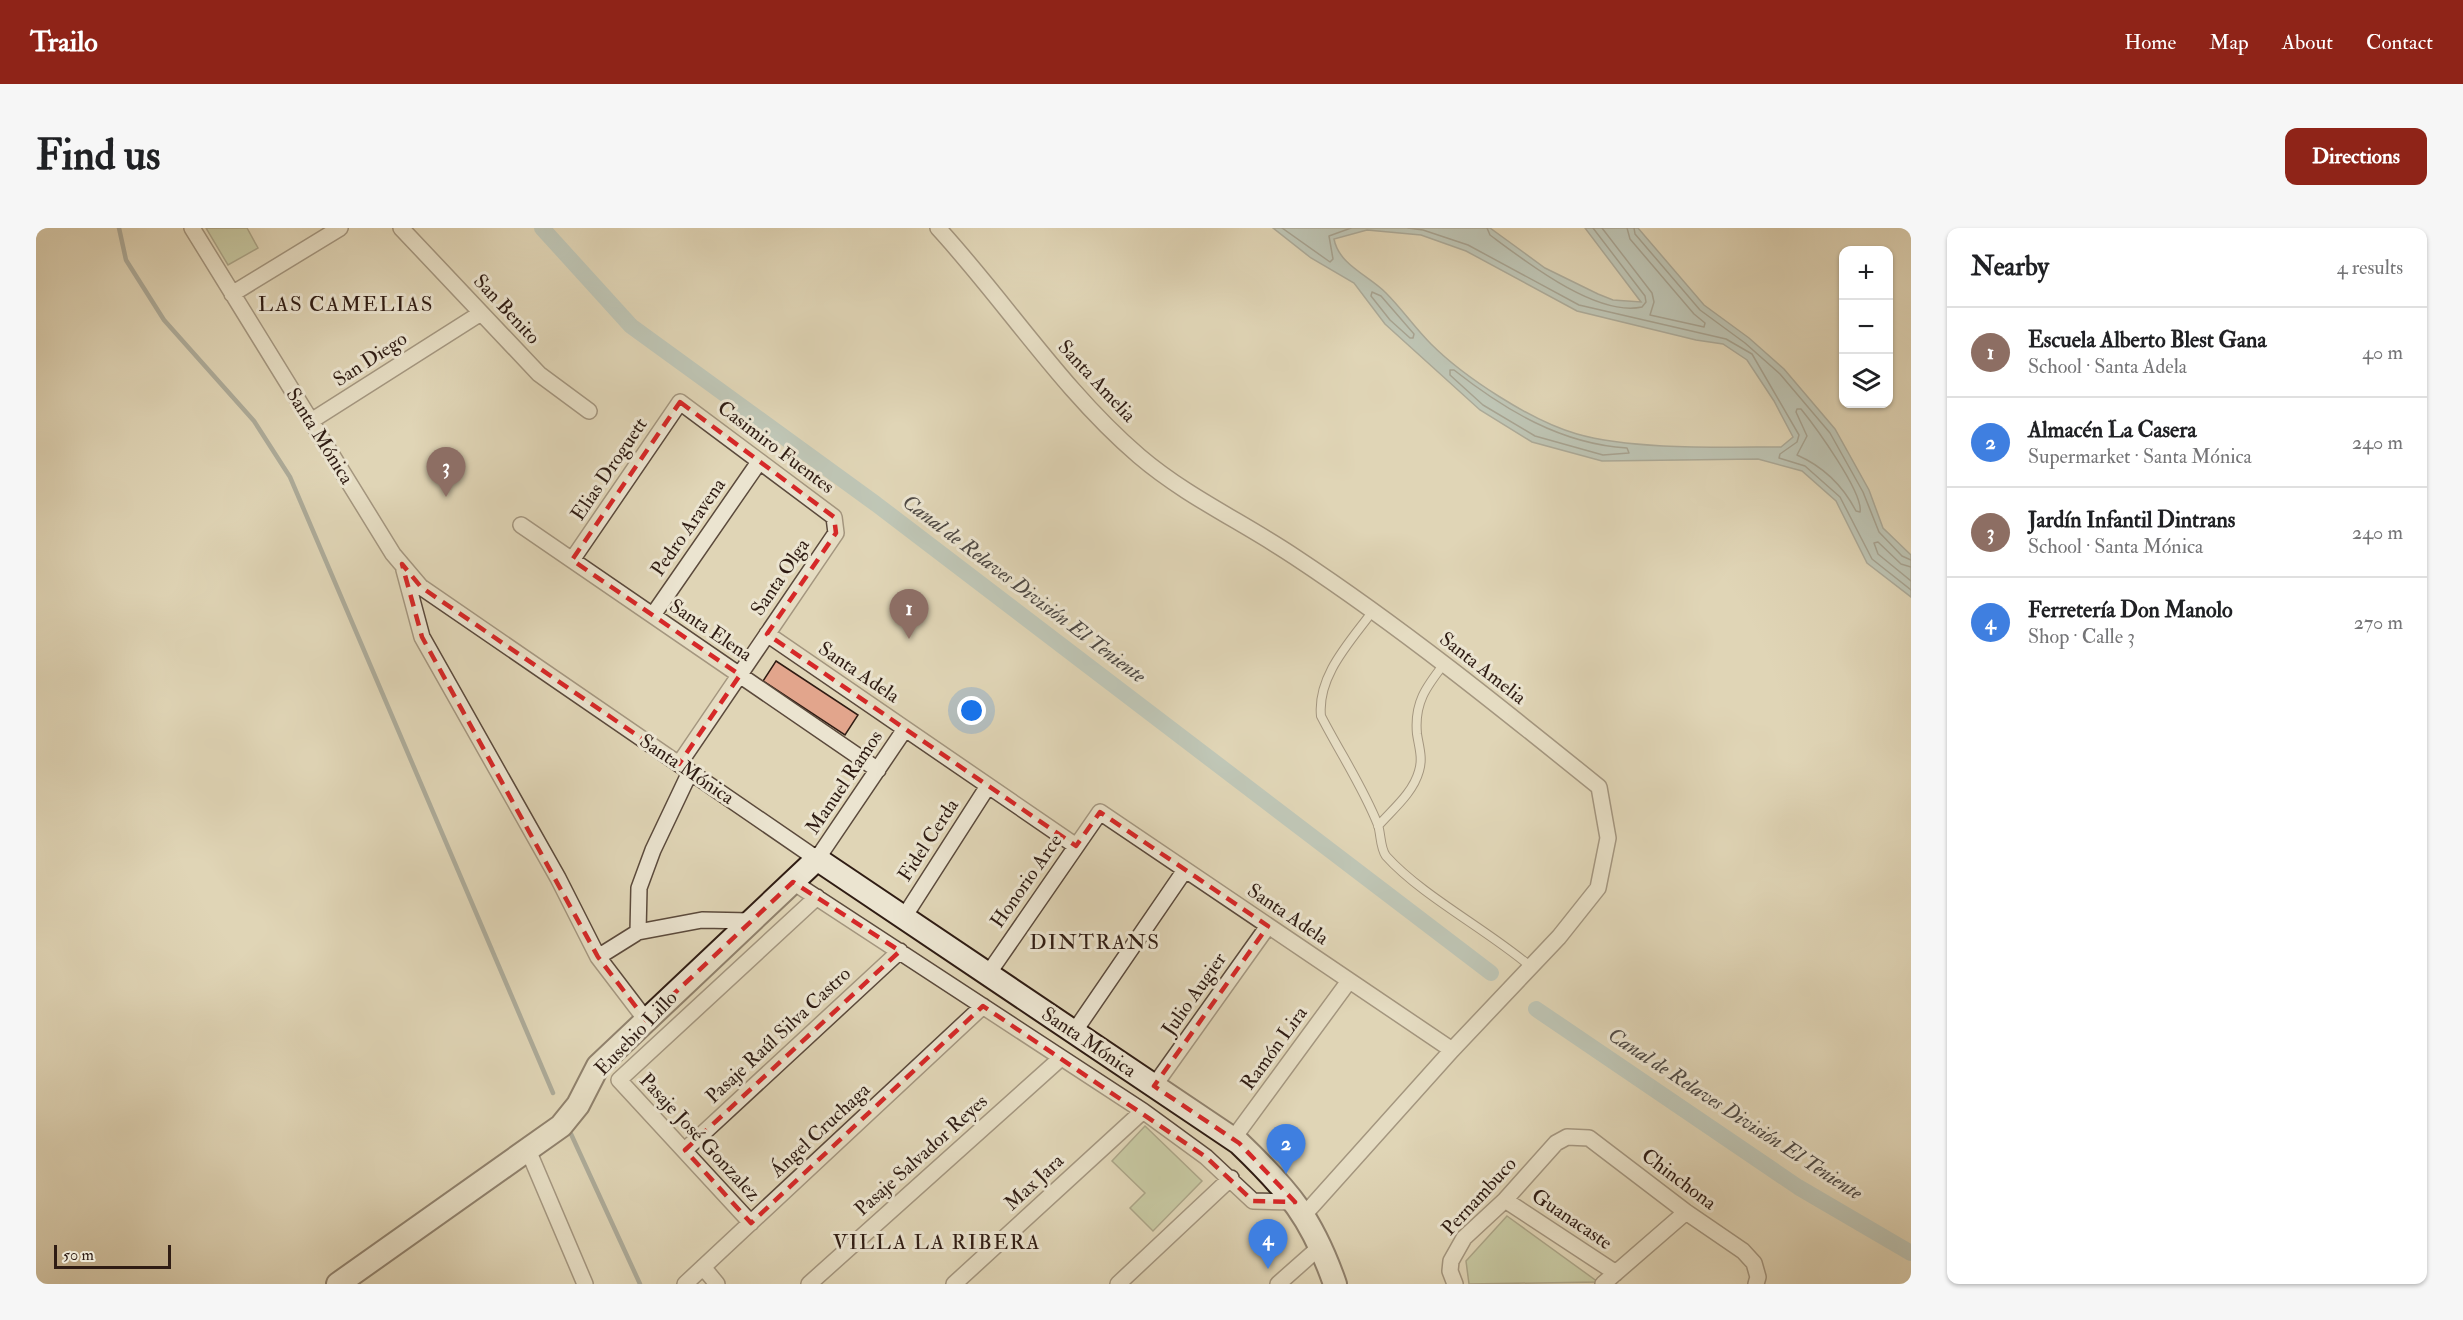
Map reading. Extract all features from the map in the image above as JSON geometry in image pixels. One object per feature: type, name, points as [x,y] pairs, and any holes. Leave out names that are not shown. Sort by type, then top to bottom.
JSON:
[{"type":"street","name":"Santa Mónica","points":[[192,228],[402,564],[421,587],[817,859],[1233,1139],[1280,1182],[1300,1208]]},
{"type":"street","points":[[232,294],[340,228]]},
{"type":"street","name":"San Benito","points":[[401,228],[539,374],[589,411]]},
{"type":"street","name":"Santa Amelia","points":[[938,228],[1052,366],[1138,456],[1180,488],[1295,556],[1445,663],[1599,787],[1608,838],[1598,888],[1559,937],[1300,1208]]},
{"type":"street","name":"San Diego","points":[[311,421],[481,313]]},
{"type":"street","name":"Casimiro Fuentes","points":[[680,402],[834,517],[836,533]]},
{"type":"street","name":"Elias Droguett","points":[[572,560],[680,402]]},
{"type":"street","name":"Pedro Aravena","points":[[652,615],[759,462]]},
{"type":"street","name":"Santa Elena","points":[[521,525],[878,770]]},
{"type":"street","name":"Santa Olga","points":[[638,932],[639,888],[685,768],[740,675],[836,533]]},
{"type":"street","points":[[402,564],[422,637],[558,878],[598,957],[646,1020]]},
{"type":"street","name":"Santa Adela","points":[[767,634],[1076,846]]},
{"type":"street","name":"Manuel Ramos","points":[[817,859],[905,729]]},
{"type":"street","name":"Fidel Cerda","points":[[904,917],[988,786]]},
{"type":"street","name":"Santa Adela","points":[[1100,812],[1452,1050]]},
{"type":"street","name":"Honorio Arce","points":[[988,974],[1100,812]]},
{"type":"street","name":"Eusebio Lillo","points":[[338,1284],[528,1150],[570,1116],[598,1066],[817,859]]},
{"type":"street","points":[[1074,1032],[1185,870]]},
{"type":"street","name":"Santa Mónica","points":[[793,882],[1143,1111],[1231,1178],[1253,1200],[1300,1208]]},
{"type":"street","name":"Pasaje José Gonzalez","points":[[751,1223],[619,1080],[817,897]]},
{"type":"street","points":[[598,957],[638,932],[702,920],[751,921]]},
{"type":"street","name":"Julio Augier","points":[[1154,1086],[1268,926]]},
{"type":"street","name":"Pasaje Raúl Silva Castro","points":[[685,1150],[900,951]]},
{"type":"street","name":"Ramón Lira","points":[[1233,1139],[1350,981]]},
{"type":"street","name":"Ángel Cruchaga","points":[[686,1284],[982,1006]]},
{"type":"street","name":"Pasaje Salvador Reyes","points":[[809,1284],[1061,1058]]},
{"type":"street","name":"Max Jara","points":[[954,1284],[1143,1111]]},
{"type":"street","name":"Chinchona","points":[[1556,1143],[1567,1137],[1589,1138],[1686,1212],[1743,1251],[1754,1263],[1758,1277],[1756,1284]]},
{"type":"street","name":"Pernambuco","points":[[1455,1284],[1450,1271],[1456,1249],[1505,1200],[1556,1143]]},
{"type":"street","points":[[528,1150],[585,1284]]},
{"type":"street","points":[[1118,1284],[1231,1178]]},
{"type":"street","name":"Guanacaste","points":[[1505,1200],[1616,1273]]},
{"type":"street","points":[[1300,1208],[1322,1245],[1335,1284]]},
{"type":"street","points":[[1603,1284],[1686,1212]]},
{"type":"street","points":[[1278,1284],[1322,1245]]},
{"type":"street","points":[[703,1267],[717,1284]]},
{"type":"lane","points":[[1372,612],[1326,680],[1320,707],[1321,716],[1358,779],[1366,804],[1378,826],[1384,854],[1431,894],[1500,940],[1531,967]]},
{"type":"lane","points":[[1378,826],[1408,793],[1419,772],[1422,757],[1417,710],[1422,691],[1445,663]]},
{"type":"highlighted area","points":[[680,402],[834,517],[836,533],[767,634],[1076,846],[1100,812],[1268,926],[1154,1086],[1239,1143],[1295,1202],[1253,1201],[1206,1157],[983,1006],[751,1223],[685,1150],[900,951],[793,882],[646,1020],[598,957],[422,637],[402,564],[421,587],[679,764],[740,675],[572,560]]},
{"type":"green space","points":[[206,228],[247,228],[258,248],[228,265]]},
{"type":"green space","points":[[1145,1126],[1202,1181],[1153,1231],[1130,1208],[1145,1193],[1112,1161]]},
{"type":"green space","points":[[1507,1216],[1598,1282],[1469,1284],[1466,1261]]},
{"type":"water","points":[[1273,228],[1490,228],[1545,268],[1598,294],[1613,300],[1641,302],[1585,228],[1638,228],[1704,305],[1749,338],[1784,369],[1835,429],[1869,490],[1883,528],[1911,555],[1911,597],[1867,563],[1836,501],[1802,471],[1758,459],[1602,461],[1532,442],[1480,410],[1385,324],[1354,283],[1311,258]],"holes":[[[1367,230],[1421,235],[1466,251],[1577,311],[1696,340],[1723,344],[1747,360],[1774,401],[1793,437],[1781,447],[1704,447],[1624,443],[1577,434],[1519,409],[1480,384],[1445,357],[1425,338],[1386,293],[1348,263],[1337,248],[1334,239]]]},
{"type":"building","points":[[776,661],[858,715],[845,735],[763,681]]},
{"type":"waterway","points":[[119,228],[126,260],[164,320],[254,421],[290,477],[553,1093]]},
{"type":"waterway","name":"Canal de Relaves División El Teniente","points":[[542,228],[631,326],[876,504],[1491,973]]},
{"type":"waterway","name":"Canal de Relaves División El Teniente","points":[[1536,1009],[1798,1187],[1911,1253]]},
{"type":"waterway","points":[[571,1134],[640,1284]]},
{"type":"place","name":"Jardín Infantil Dintrans","points":[[446,497]]},
{"type":"place","name":"Escuela Alberto Blest Gana","points":[[909,639]]},
{"type":"place","name":"Almacén La Casera","points":[[1286,1174]]},
{"type":"place","name":"Ferretería Don Manolo","points":[[1268,1269]]},
{"type":"district","name":"LAS CAMELIAS","points":[[346,304]]},
{"type":"district","name":"DINTRANS","points":[[1095,942]]},
{"type":"district","name":"VILLA LA RIBERA","points":[[937,1242]]}]
